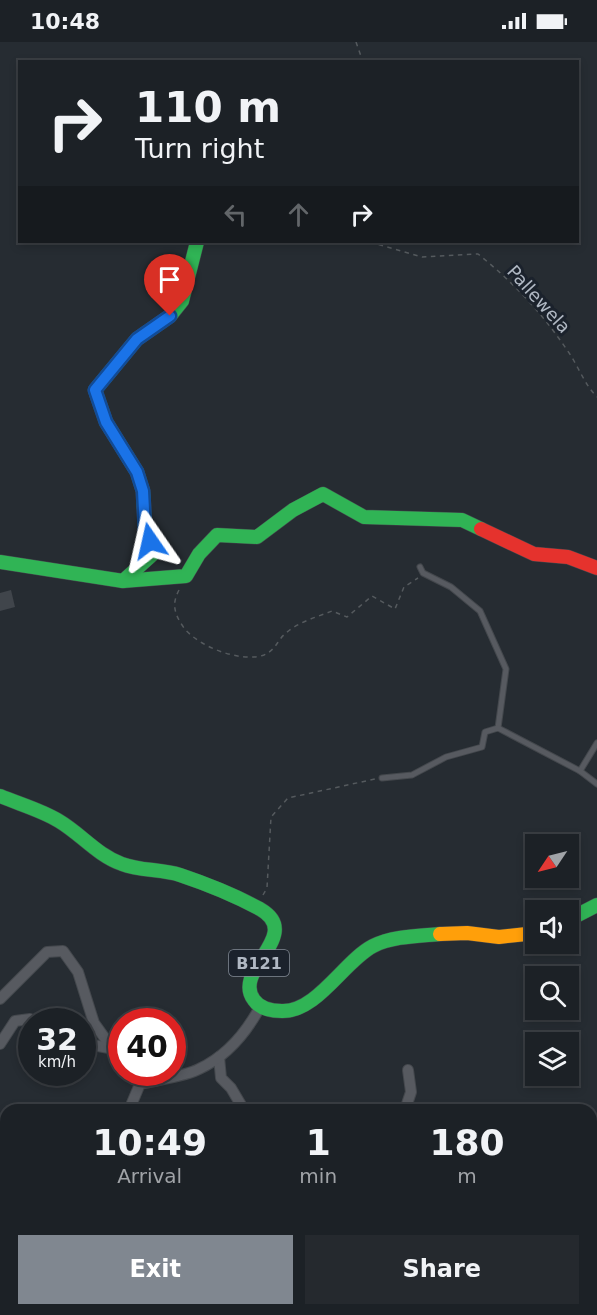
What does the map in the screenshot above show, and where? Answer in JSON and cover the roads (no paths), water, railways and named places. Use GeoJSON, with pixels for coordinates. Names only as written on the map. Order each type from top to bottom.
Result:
{"type":"FeatureCollection","features":[{"type":"Feature","properties":{"kind":"street"},"geometry":{"type":"LineString","coordinates":[[123,581],[154,553],[145,529],[143,491],[137,472],[106,422],[95,390],[137,339],[170,316],[182,301],[197,243]]}},
{"type":"Feature","properties":{"kind":"street"},"geometry":{"type":"LineString","coordinates":[[0,562],[123,581],[186,576],[199,554],[217,535],[257,537],[293,510],[323,494],[364,517],[462,520],[534,554],[568,558],[597,568]]}},
{"type":"Feature","properties":{"kind":"street","name":"B121"},"geometry":{"type":"LineString","coordinates":[[0,796],[58,820],[103,855],[124,865],[180,875],[255,906],[270,917],[275,927],[275,936],[249,980],[251,997],[260,1007]]}},
{"type":"Feature","properties":{"kind":"street"},"geometry":{"type":"LineString","coordinates":[[579,914],[597,905]]}},
{"type":"Feature","properties":{"kind":"street"},"geometry":{"type":"LineString","coordinates":[[186,1074],[197,1071],[219,1057],[239,1040],[260,1007],[279,1012],[301,1006],[323,991],[371,947],[385,942],[462,933],[499,937],[525,934]]}},
{"type":"Feature","properties":{"kind":"street"},"geometry":{"type":"LineString","coordinates":[[0,999],[47,952],[63,951],[78,972],[94,1023],[108,1046]]}},
{"type":"Feature","properties":{"kind":"street"},"geometry":{"type":"LineString","coordinates":[[0,1044],[15,1021],[18,1021]]}},
{"type":"Feature","properties":{"kind":"street"},"geometry":{"type":"LineString","coordinates":[[219,1057],[221,1078],[231,1088],[240,1104]]}},
{"type":"Feature","properties":{"kind":"street"},"geometry":{"type":"LineString","coordinates":[[407,1104],[411,1092],[408,1070]]}},
{"type":"Feature","properties":{"kind":"street"},"geometry":{"type":"LineString","coordinates":[[132,1104],[139,1086]]}},
{"type":"Feature","properties":{"kind":"lane"},"geometry":{"type":"LineString","coordinates":[[420,567],[423,573],[451,587],[480,611],[506,669],[498,728]]}},
{"type":"Feature","properties":{"kind":"lane"},"geometry":{"type":"LineString","coordinates":[[382,778],[412,775],[446,757],[482,747],[485,732],[498,728],[580,771],[597,784]]}},
{"type":"Feature","properties":{"kind":"lane"},"geometry":{"type":"LineString","coordinates":[[580,771],[597,743]]}}]}
